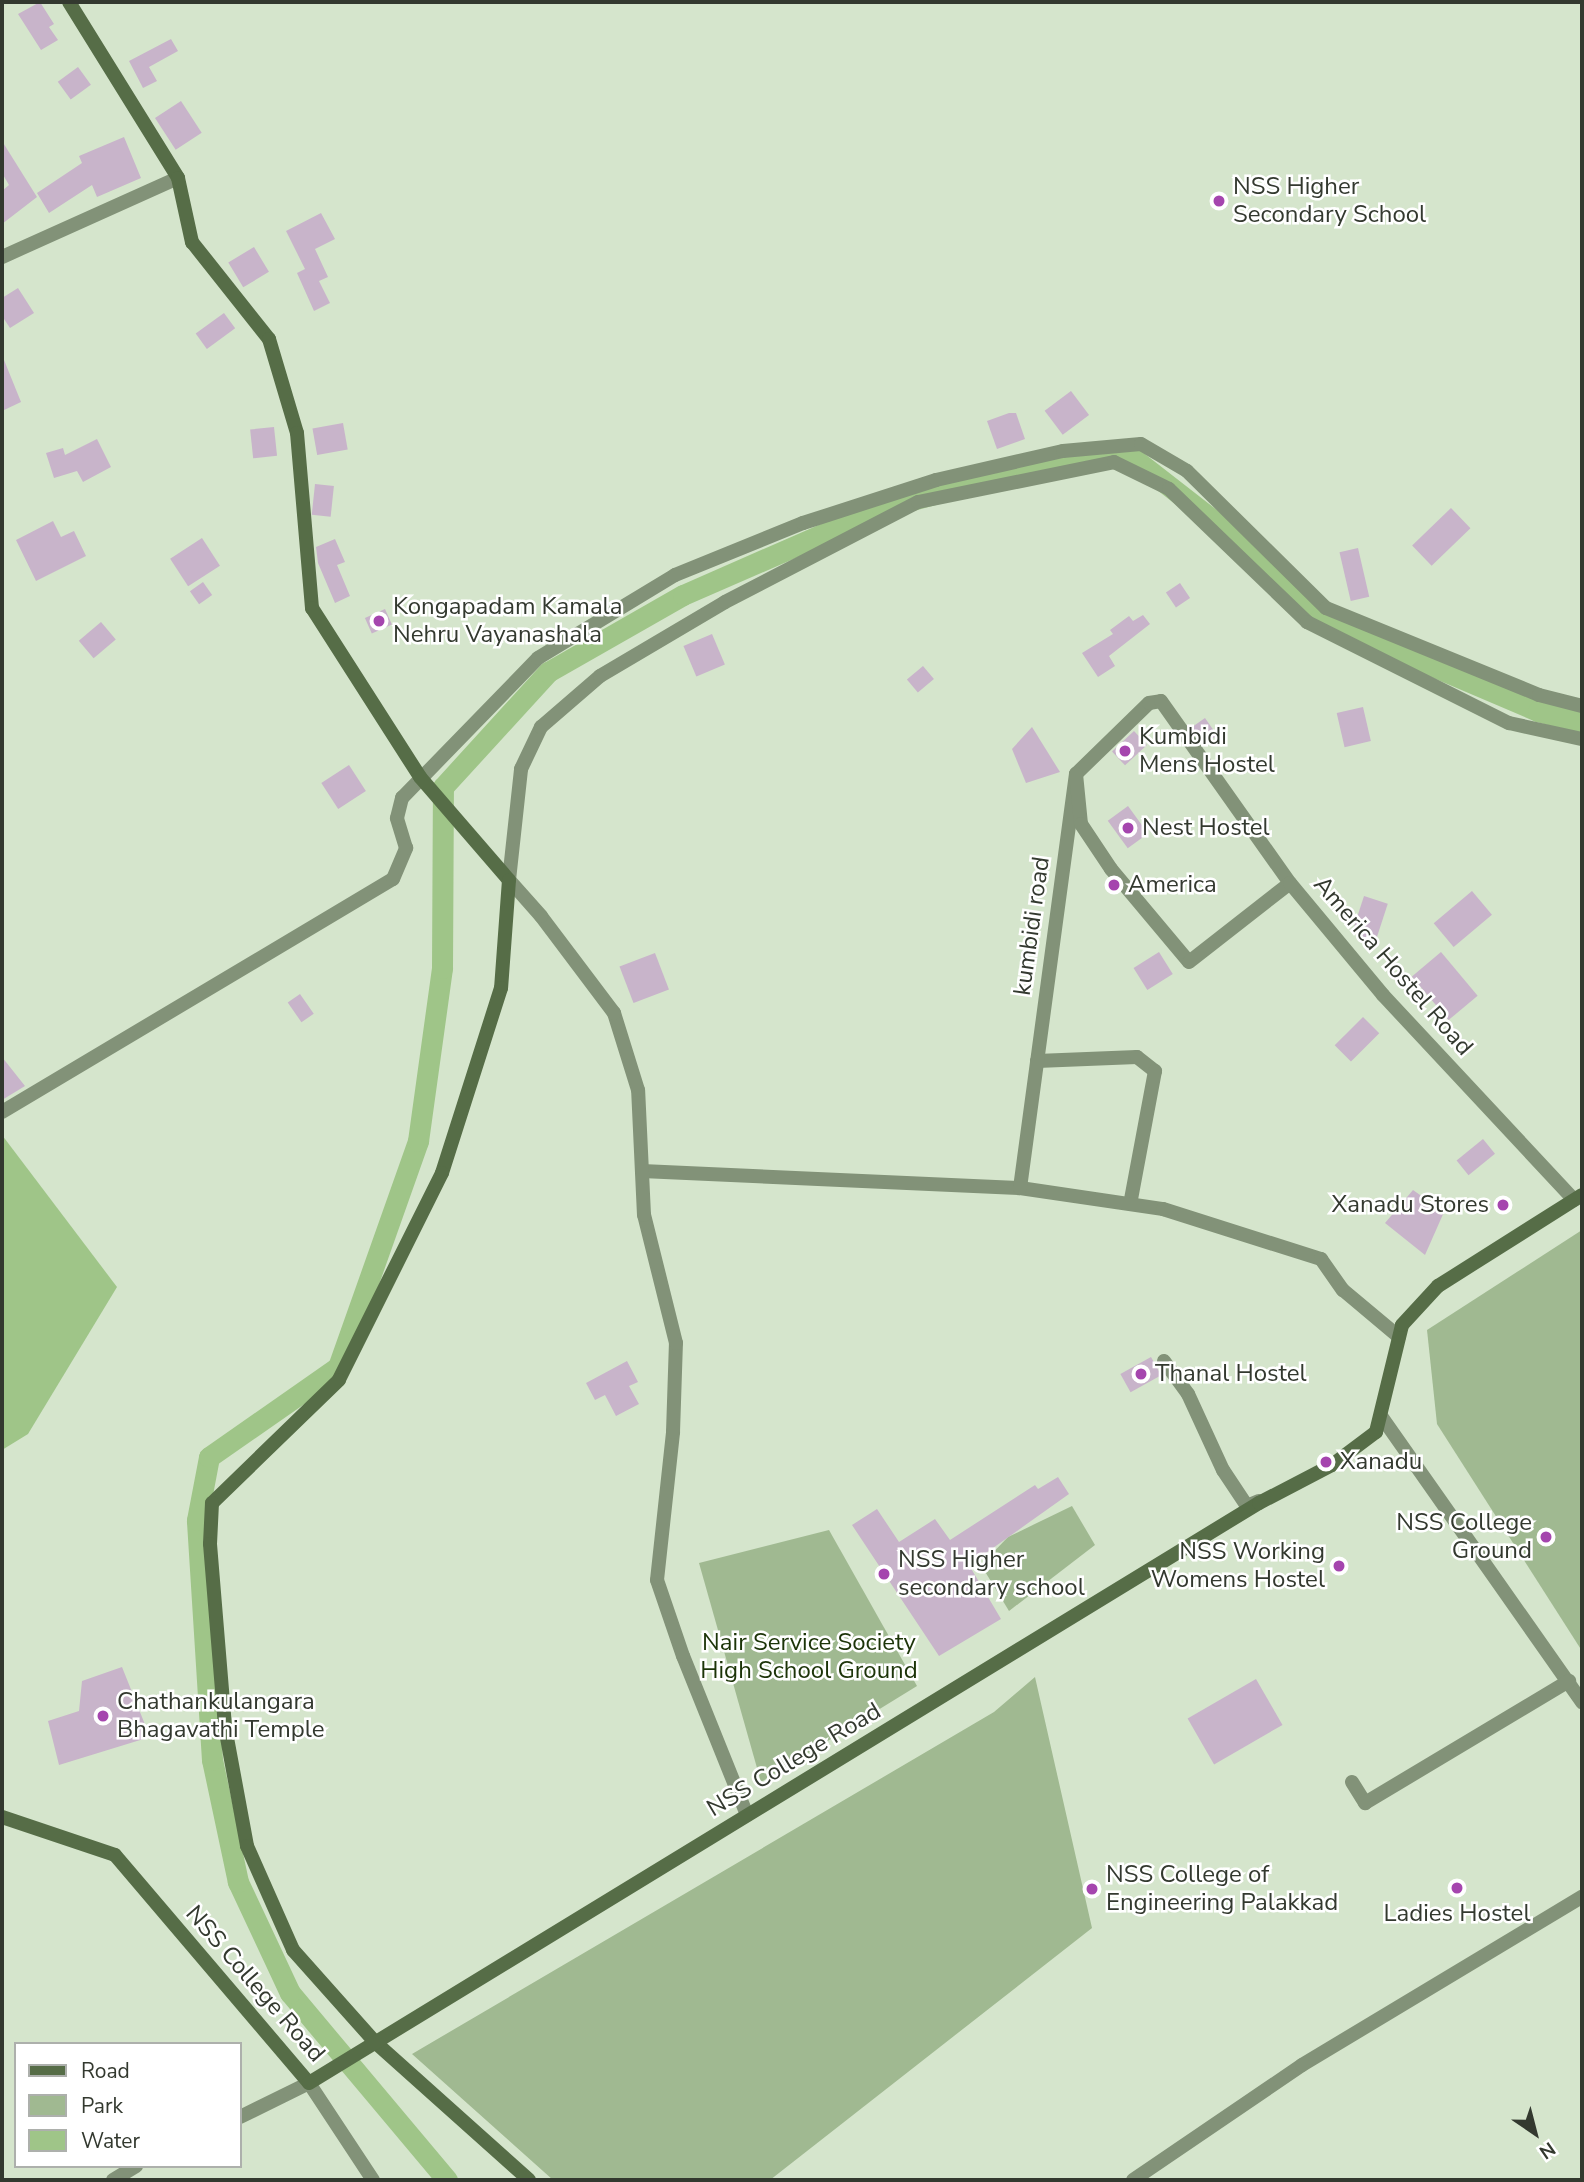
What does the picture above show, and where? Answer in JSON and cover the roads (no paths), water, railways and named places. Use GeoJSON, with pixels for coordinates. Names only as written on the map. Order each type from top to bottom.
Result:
{"type":"FeatureCollection","features":[{"type":"Feature","properties":{"kind":"street"},"geometry":{"type":"LineString","coordinates":[[69,2],[178,178],[192,242],[269,339],[297,433],[312,608],[444,811],[541,916],[614,1013],[638,1090],[644,1215],[676,1343],[657,1580],[682,1656],[747,1815]]}},
{"type":"Feature","properties":{"kind":"street"},"geometry":{"type":"LineString","coordinates":[[2,257],[178,178]]}},
{"type":"Feature","properties":{"kind":"street"},"geometry":{"type":"LineString","coordinates":[[2,1112],[393,879],[406,849],[397,818],[402,798],[419,776],[538,658],[676,575],[803,523],[936,480],[1063,451],[1141,444],[1187,471],[1326,608],[1539,695],[1582,706]]}},
{"type":"Feature","properties":{"kind":"street"},"geometry":{"type":"LineString","coordinates":[[529,2180],[370,2046],[293,1950],[247,1846],[225,1727],[210,1544],[212,1503],[339,1380],[442,1173],[500,988],[520,769],[541,727],[600,676],[724,602],[918,502],[1114,462],[1169,489],[1307,622],[1509,723],[1582,739]]}},
{"type":"Feature","properties":{"kind":"street"},"geometry":{"type":"LineString","coordinates":[[1076,774],[1149,703],[1161,701],[1290,883]]}},
{"type":"Feature","properties":{"kind":"street","name":"America Hostel Road"},"geometry":{"type":"LineString","coordinates":[[1076,774],[1081,824],[1111,869],[1189,961],[1290,883],[1383,995],[1578,1198]]}},
{"type":"Feature","properties":{"kind":"street","name":"kumbidi road"},"geometry":{"type":"LineString","coordinates":[[1020,1188],[1076,774]]}},
{"type":"Feature","properties":{"kind":"street"},"geometry":{"type":"LineString","coordinates":[[1037,1061],[1137,1057],[1155,1071],[1130,1204]]}},
{"type":"Feature","properties":{"kind":"street"},"geometry":{"type":"LineString","coordinates":[[642,1171],[1020,1188],[1163,1209],[1321,1259],[1343,1290],[1399,1337]]}},
{"type":"Feature","properties":{"kind":"street","name":"NSS College Road"},"geometry":{"type":"LineString","coordinates":[[2,1817],[115,1855],[315,2080],[1274,1495],[1332,1465],[1376,1432],[1402,1325],[1438,1286],[1578,1198]]}},
{"type":"Feature","properties":{"kind":"street"},"geometry":{"type":"LineString","coordinates":[[1164,1361],[1188,1394],[1223,1470],[1247,1506],[1274,1495]]}},
{"type":"Feature","properties":{"kind":"street"},"geometry":{"type":"LineString","coordinates":[[1381,1416],[1582,1702]]}},
{"type":"Feature","properties":{"kind":"street"},"geometry":{"type":"LineString","coordinates":[[1352,1782],[1365,1803],[1569,1681]]}},
{"type":"Feature","properties":{"kind":"street"},"geometry":{"type":"LineString","coordinates":[[1133,2180],[1302,2065],[1582,1897]]}},
{"type":"Feature","properties":{"kind":"street"},"geometry":{"type":"LineString","coordinates":[[242,2116],[315,2080],[373,2180]]}},
{"type":"Feature","properties":{"kind":"street"},"geometry":{"type":"LineString","coordinates":[[113,2180],[133,2168]]}},
{"type":"Feature","properties":{"kind":"water"},"geometry":{"type":"Polygon","coordinates":[[[2,1135],[117,1287],[28,1434],[2,1450],[2,1135]]]}},
{"type":"Feature","properties":{"kind":"waterway"},"geometry":{"type":"LineString","coordinates":[[447,2180],[290,1993],[238,1882],[212,1760],[197,1520],[209,1457],[338,1367],[418,1141],[442,968],[443,787],[548,672],[683,595],[882,508],[1072,457],[1128,454],[1246,546],[1320,618],[1538,711],[1582,723]]}},
{"type":"Feature","properties":{"kind":"place","name":"NSS Higher Secondary School"},"geometry":{"type":"Point","coordinates":[1219,201]}},
{"type":"Feature","properties":{"kind":"place","name":"Kongapadam Kamala Nehru Vayanashala"},"geometry":{"type":"Point","coordinates":[379,621]}},
{"type":"Feature","properties":{"kind":"place","name":"Kumbidi Mens Hostel"},"geometry":{"type":"Point","coordinates":[1125,751]}},
{"type":"Feature","properties":{"kind":"place","name":"Nest Hostel"},"geometry":{"type":"Point","coordinates":[1128,828]}},
{"type":"Feature","properties":{"kind":"place","name":"America"},"geometry":{"type":"Point","coordinates":[1114,885]}},
{"type":"Feature","properties":{"kind":"place","name":"Xanadu Stores"},"geometry":{"type":"Point","coordinates":[1503,1205]}},
{"type":"Feature","properties":{"kind":"place","name":"Thanal Hostel"},"geometry":{"type":"Point","coordinates":[1141,1374]}},
{"type":"Feature","properties":{"kind":"place","name":"Xanadu"},"geometry":{"type":"Point","coordinates":[1326,1462]}},
{"type":"Feature","properties":{"kind":"place","name":"NSS College Ground"},"geometry":{"type":"Point","coordinates":[1546,1537]}},
{"type":"Feature","properties":{"kind":"place","name":"NSS Working Womens Hostel"},"geometry":{"type":"Point","coordinates":[1339,1566]}},
{"type":"Feature","properties":{"kind":"place","name":"NSS Higher secondary school"},"geometry":{"type":"Point","coordinates":[884,1574]}},
{"type":"Feature","properties":{"kind":"place","name":"Chathankulangara Bhagavathi Temple"},"geometry":{"type":"Point","coordinates":[103,1716]}},
{"type":"Feature","properties":{"kind":"place","name":"Ladies Hostel"},"geometry":{"type":"Point","coordinates":[1457,1888]}},
{"type":"Feature","properties":{"kind":"place","name":"NSS College of Engineering Palakkad"},"geometry":{"type":"Point","coordinates":[1092,1889]}},
{"type":"Feature","properties":{"kind":"park label","name":"Nair Service Society High School Ground"},"geometry":{"type":"Point","coordinates":[809,1657]}}]}
